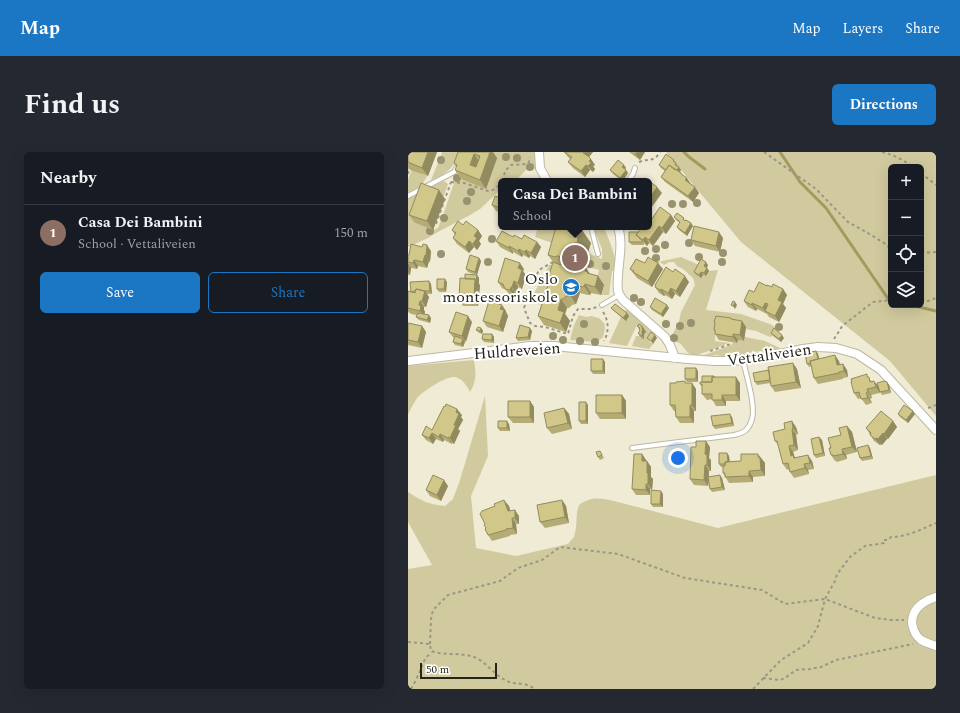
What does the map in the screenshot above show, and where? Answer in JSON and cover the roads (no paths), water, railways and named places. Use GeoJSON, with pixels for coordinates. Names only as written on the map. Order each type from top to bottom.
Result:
{"type":"FeatureCollection","features":[{"type":"Feature","properties":{"kind":"street"},"geometry":{"type":"LineString","coordinates":[[539,152],[540,168],[545,178]]}},
{"type":"Feature","properties":{"kind":"street"},"geometry":{"type":"LineString","coordinates":[[619,230],[620,248],[618,291],[623,300],[665,337],[675,358]]}},
{"type":"Feature","properties":{"kind":"street","name":"Huldreveien"},"geometry":{"type":"LineString","coordinates":[[408,361],[530,346],[554,346],[675,358]]}},
{"type":"Feature","properties":{"kind":"street","name":"Vettaliveien"},"geometry":{"type":"LineString","coordinates":[[675,358],[715,361],[743,360],[818,347],[842,349],[862,357],[876,366],[936,430]]}},
{"type":"Feature","properties":{"kind":"street"},"geometry":{"type":"LineString","coordinates":[[936,597],[920,605],[914,613],[912,621],[913,628],[918,637],[936,646]]}},
{"type":"Feature","properties":{"kind":"lane"},"geometry":{"type":"LineString","coordinates":[[408,196],[454,172],[460,161]]}},
{"type":"Feature","properties":{"kind":"lane"},"geometry":{"type":"LineString","coordinates":[[630,178],[635,168]]}},
{"type":"Feature","properties":{"kind":"lane"},"geometry":{"type":"LineString","coordinates":[[592,230],[598,254]]}},
{"type":"Feature","properties":{"kind":"lane"},"geometry":{"type":"LineString","coordinates":[[602,305],[620,294]]}},
{"type":"Feature","properties":{"kind":"lane"},"geometry":{"type":"LineString","coordinates":[[632,448],[734,435],[746,430],[752,420],[753,414],[743,360]]}},
{"type":"Feature","properties":{"kind":"waterway"},"geometry":{"type":"LineString","coordinates":[[684,152],[705,169]]}},
{"type":"Feature","properties":{"kind":"waterway"},"geometry":{"type":"LineString","coordinates":[[780,152],[800,182],[826,208],[888,299]]}},
{"type":"Feature","properties":{"kind":"waterway"},"geometry":{"type":"LineString","coordinates":[[924,308],[936,311]]}},
{"type":"Feature","properties":{"kind":"place","name":"Casa Dei Bambini"},"geometry":{"type":"Point","coordinates":[575,258]}},
{"type":"Feature","properties":{"kind":"place","name":"Oslo montessoriskole"},"geometry":{"type":"Point","coordinates":[571,287]}}]}
